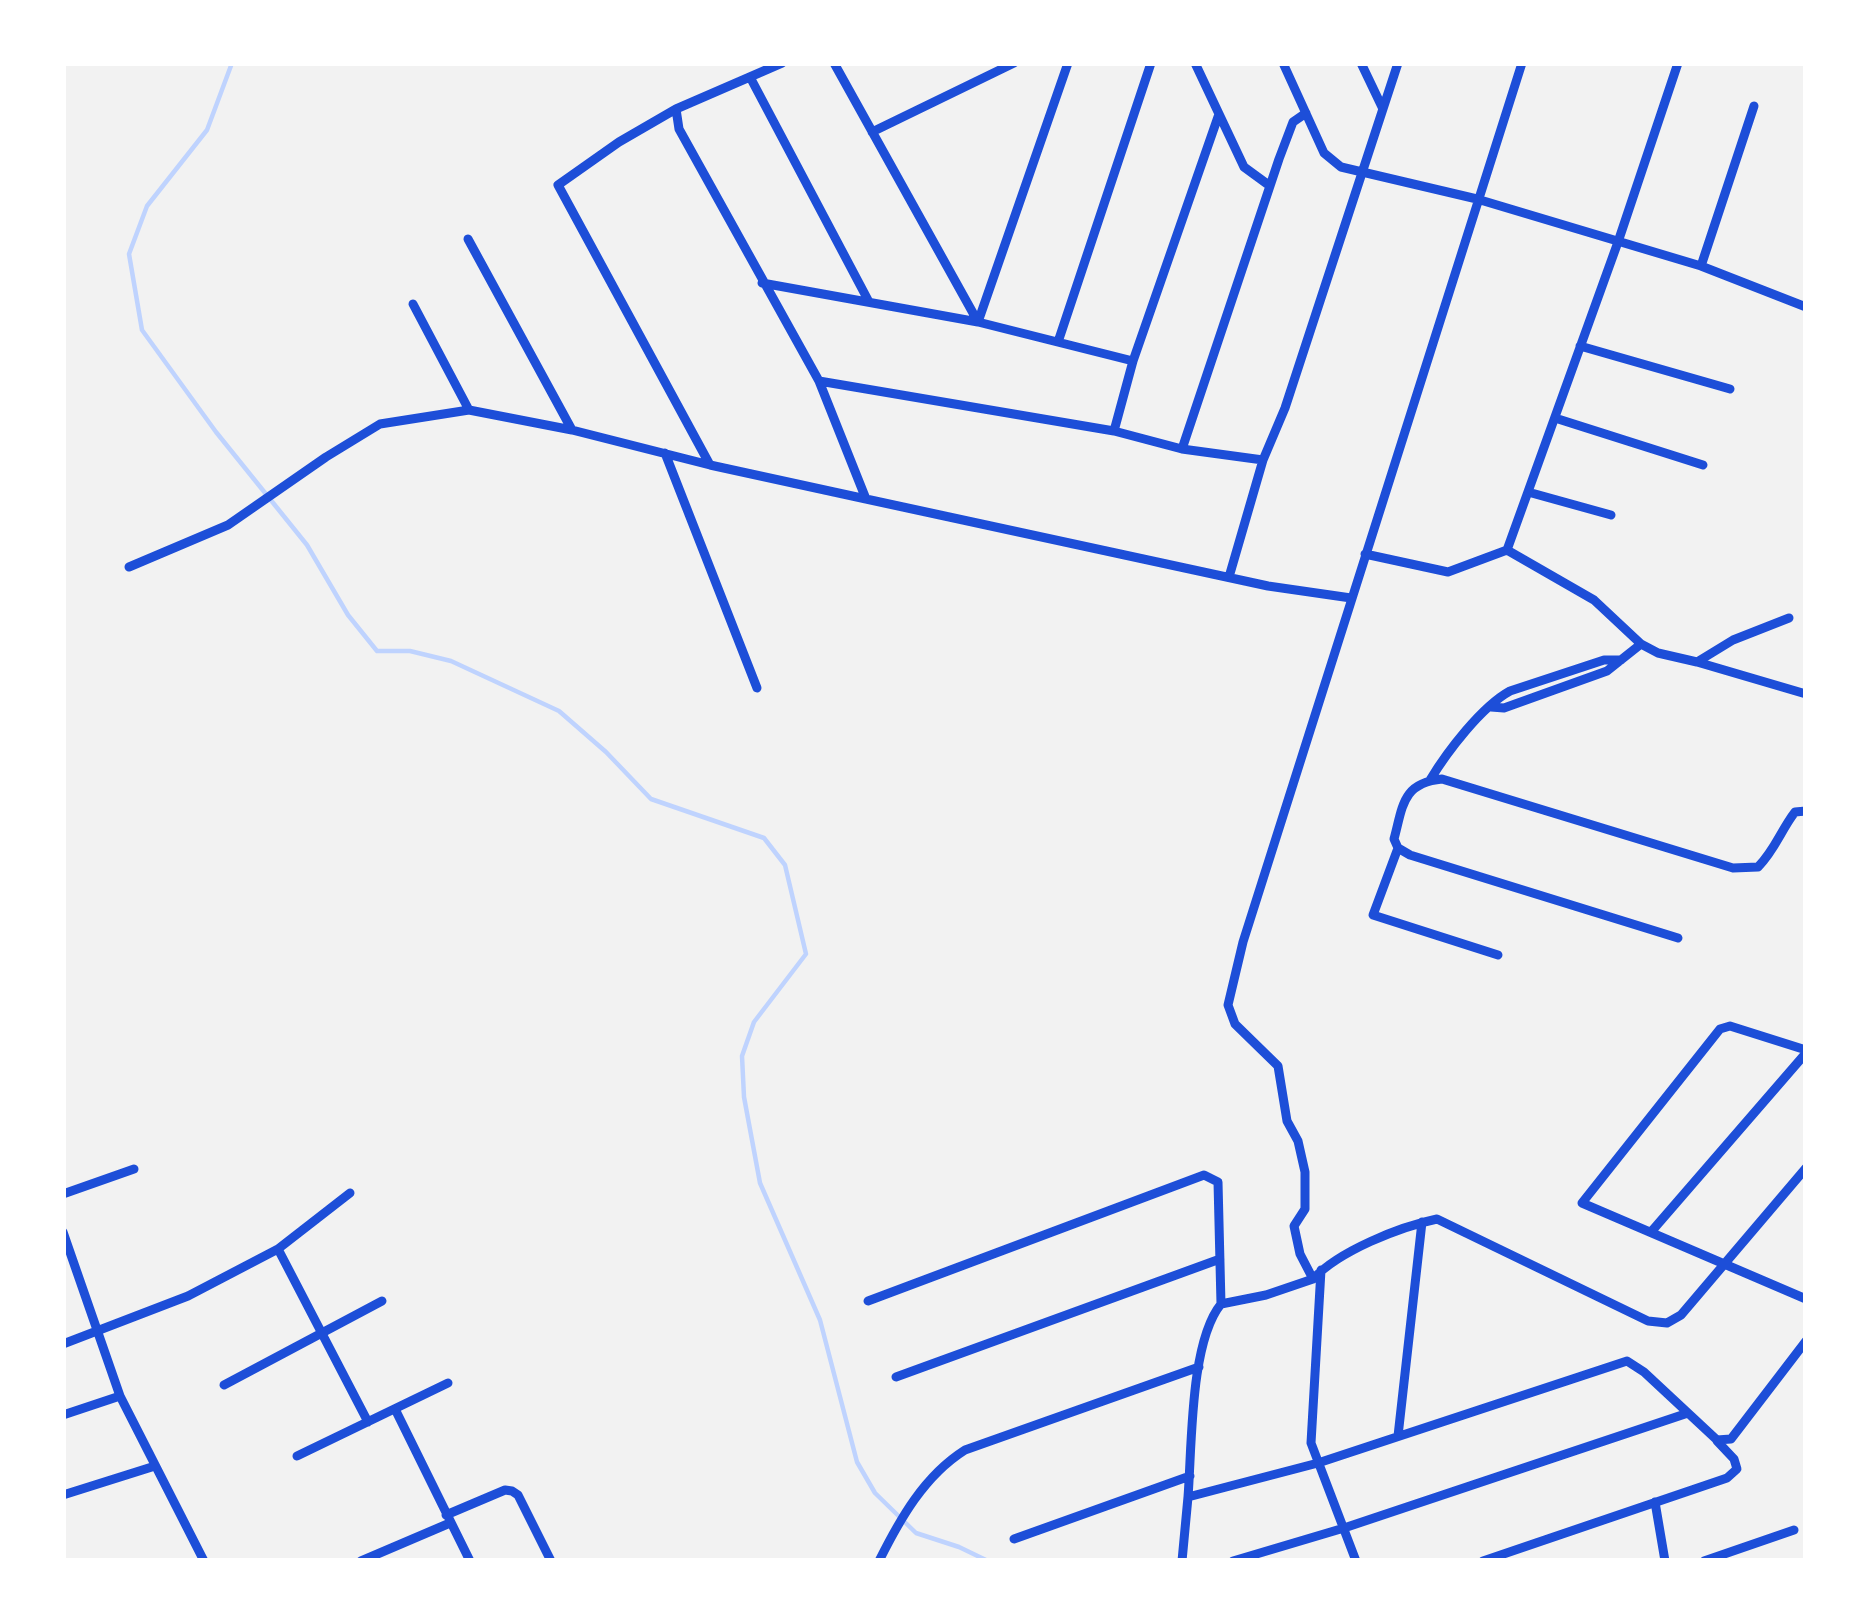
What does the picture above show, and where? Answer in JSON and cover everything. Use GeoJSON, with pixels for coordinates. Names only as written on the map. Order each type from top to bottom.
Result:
{"type":"FeatureCollection","features":[{"type":"Feature","properties":{"kind":"street"},"geometry":{"type":"LineString","coordinates":[[710,465],[558,185],[676,110],[782,63]]}},
{"type":"Feature","properties":{"kind":"street"},"geometry":{"type":"LineString","coordinates":[[834,63],[978,322]]}},
{"type":"Feature","properties":{"kind":"street"},"geometry":{"type":"LineString","coordinates":[[872,132],[1014,63]]}},
{"type":"Feature","properties":{"kind":"street"},"geometry":{"type":"LineString","coordinates":[[978,322],[1069,63]]}},
{"type":"Feature","properties":{"kind":"street"},"geometry":{"type":"LineString","coordinates":[[1058,342],[1151,63]]}},
{"type":"Feature","properties":{"kind":"street"},"geometry":{"type":"LineString","coordinates":[[1195,63],[1244,167],[1270,186]]}},
{"type":"Feature","properties":{"kind":"street"},"geometry":{"type":"LineString","coordinates":[[1283,63],[1324,153],[1341,167],[1477,199],[1701,266],[1806,307]]}},
{"type":"Feature","properties":{"kind":"street"},"geometry":{"type":"LineString","coordinates":[[1360,63],[1383,109]]}},
{"type":"Feature","properties":{"kind":"street"},"geometry":{"type":"LineString","coordinates":[[1229,577],[1263,460],[1285,408],[1398,63]]}},
{"type":"Feature","properties":{"kind":"street"},"geometry":{"type":"LineString","coordinates":[[1356,1561],[1311,1443],[1317,1274],[1300,1254],[1294,1226],[1305,1208],[1305,1172],[1298,1141],[1287,1121],[1278,1066],[1235,1024],[1228,1006],[1243,942],[1522,63]]}},
{"type":"Feature","properties":{"kind":"street"},"geometry":{"type":"LineString","coordinates":[[1365,554],[1448,572],[1507,550],[1678,63]]}},
{"type":"Feature","properties":{"kind":"street"},"geometry":{"type":"LineString","coordinates":[[750,77],[868,300]]}},
{"type":"Feature","properties":{"kind":"street"},"geometry":{"type":"LineString","coordinates":[[1701,266],[1754,106]]}},
{"type":"Feature","properties":{"kind":"street"},"geometry":{"type":"LineString","coordinates":[[676,110],[679,129],[819,381],[866,499]]}},
{"type":"Feature","properties":{"kind":"street"},"geometry":{"type":"LineString","coordinates":[[1114,431],[1133,361],[1219,113]]}},
{"type":"Feature","properties":{"kind":"street"},"geometry":{"type":"LineString","coordinates":[[1182,449],[1293,122],[1306,113]]}},
{"type":"Feature","properties":{"kind":"street"},"geometry":{"type":"LineString","coordinates":[[467,238],[572,430]]}},
{"type":"Feature","properties":{"kind":"street"},"geometry":{"type":"LineString","coordinates":[[762,283],[978,322],[1133,361]]}},
{"type":"Feature","properties":{"kind":"street"},"geometry":{"type":"LineString","coordinates":[[412,304],[469,410]]}},
{"type":"Feature","properties":{"kind":"street"},"geometry":{"type":"LineString","coordinates":[[1580,346],[1730,389]]}},
{"type":"Feature","properties":{"kind":"street"},"geometry":{"type":"LineString","coordinates":[[819,381],[1263,460]]}},
{"type":"Feature","properties":{"kind":"street"},"geometry":{"type":"LineString","coordinates":[[129,567],[228,525],[380,424],[469,410],[1229,577],[1352,598]]}},
{"type":"Feature","properties":{"kind":"street"},"geometry":{"type":"LineString","coordinates":[[1555,418],[1703,465]]}},
{"type":"Feature","properties":{"kind":"street"},"geometry":{"type":"LineString","coordinates":[[665,453],[757,688]]}},
{"type":"Feature","properties":{"kind":"street"},"geometry":{"type":"LineString","coordinates":[[1528,493],[1611,514]]}},
{"type":"Feature","properties":{"kind":"street"},"geometry":{"type":"LineString","coordinates":[[1507,550],[1594,600],[1640,644],[1658,653],[1806,694]]}},
{"type":"Feature","properties":{"kind":"street"},"geometry":{"type":"LineString","coordinates":[[1697,662],[1733,640],[1790,618]]}},
{"type":"Feature","properties":{"kind":"street"},"geometry":{"type":"LineString","coordinates":[[1430,780],[1498,698],[1604,660],[1621,660],[1640,644]]}},
{"type":"Feature","properties":{"kind":"street"},"geometry":{"type":"LineString","coordinates":[[1678,938],[1410,855],[1394,839],[1406,796],[1417,785],[1442,779],[1732,868],[1758,867],[1795,812],[1806,811]]}},
{"type":"Feature","properties":{"kind":"street"},"geometry":{"type":"LineString","coordinates":[[1398,848],[1373,915],[1498,955]]}},
{"type":"Feature","properties":{"kind":"street"},"geometry":{"type":"LineString","coordinates":[[1651,1232],[1806,1052],[1730,1026],[1715,1034],[1582,1203],[1806,1299]]}},
{"type":"Feature","properties":{"kind":"street"},"geometry":{"type":"LineString","coordinates":[[1182,1561],[1197,1359],[1211,1316],[1221,1304],[1266,1295],[1317,1274],[1369,1243],[1437,1219],[1648,1321],[1667,1323],[1681,1315],[1806,1168]]}},
{"type":"Feature","properties":{"kind":"street"},"geometry":{"type":"LineString","coordinates":[[63,1194],[134,1169]]}},
{"type":"Feature","properties":{"kind":"street"},"geometry":{"type":"LineString","coordinates":[[868,1301],[1204,1174],[1219,1182],[1221,1304]]}},
{"type":"Feature","properties":{"kind":"street"},"geometry":{"type":"LineString","coordinates":[[63,1343],[188,1296],[278,1249],[350,1192]]}},
{"type":"Feature","properties":{"kind":"street"},"geometry":{"type":"LineString","coordinates":[[1399,1436],[1422,1222]]}},
{"type":"Feature","properties":{"kind":"street"},"geometry":{"type":"LineString","coordinates":[[63,1232],[69,1262],[120,1396],[204,1561]]}},
{"type":"Feature","properties":{"kind":"street"},"geometry":{"type":"LineString","coordinates":[[278,1249],[368,1422]]}},
{"type":"Feature","properties":{"kind":"street"},"geometry":{"type":"LineString","coordinates":[[896,1377],[1220,1258]]}},
{"type":"Feature","properties":{"kind":"street"},"geometry":{"type":"LineString","coordinates":[[224,1385],[382,1301]]}},
{"type":"Feature","properties":{"kind":"street"},"geometry":{"type":"LineString","coordinates":[[1717,1440],[1731,1438],[1806,1341]]}},
{"type":"Feature","properties":{"kind":"street"},"geometry":{"type":"LineString","coordinates":[[1188,1497],[1318,1462],[1628,1361],[1734,1459],[1736,1469],[1727,1478],[1483,1561]]}},
{"type":"Feature","properties":{"kind":"street"},"geometry":{"type":"LineString","coordinates":[[879,1561],[900,1518],[948,1461],[964,1450],[1198,1367]]}},
{"type":"Feature","properties":{"kind":"street"},"geometry":{"type":"LineString","coordinates":[[297,1456],[448,1383]]}},
{"type":"Feature","properties":{"kind":"street"},"geometry":{"type":"LineString","coordinates":[[63,1414],[120,1396]]}},
{"type":"Feature","properties":{"kind":"street"},"geometry":{"type":"LineString","coordinates":[[395,1409],[470,1561]]}},
{"type":"Feature","properties":{"kind":"street"},"geometry":{"type":"LineString","coordinates":[[1233,1561],[1688,1413]]}},
{"type":"Feature","properties":{"kind":"street"},"geometry":{"type":"LineString","coordinates":[[63,1495],[155,1466]]}},
{"type":"Feature","properties":{"kind":"street"},"geometry":{"type":"LineString","coordinates":[[1014,1539],[1190,1476]]}},
{"type":"Feature","properties":{"kind":"street"},"geometry":{"type":"LineString","coordinates":[[361,1561],[505,1490],[518,1496],[551,1561]]}},
{"type":"Feature","properties":{"kind":"street"},"geometry":{"type":"LineString","coordinates":[[1655,1502],[1665,1561]]}},
{"type":"Feature","properties":{"kind":"street"},"geometry":{"type":"LineString","coordinates":[[1704,1561],[1794,1530]]}},
{"type":"Feature","properties":{"kind":"waterway"},"geometry":{"type":"LineString","coordinates":[[232,63],[207,130],[147,206],[129,254],[142,330],[307,545],[348,615],[377,651],[410,651],[451,661],[559,711],[651,799],[764,838],[785,865],[806,954],[754,1022],[742,1056],[744,1097],[760,1183],[820,1320],[857,1462],[875,1493],[916,1533],[988,1561]]}}]}
